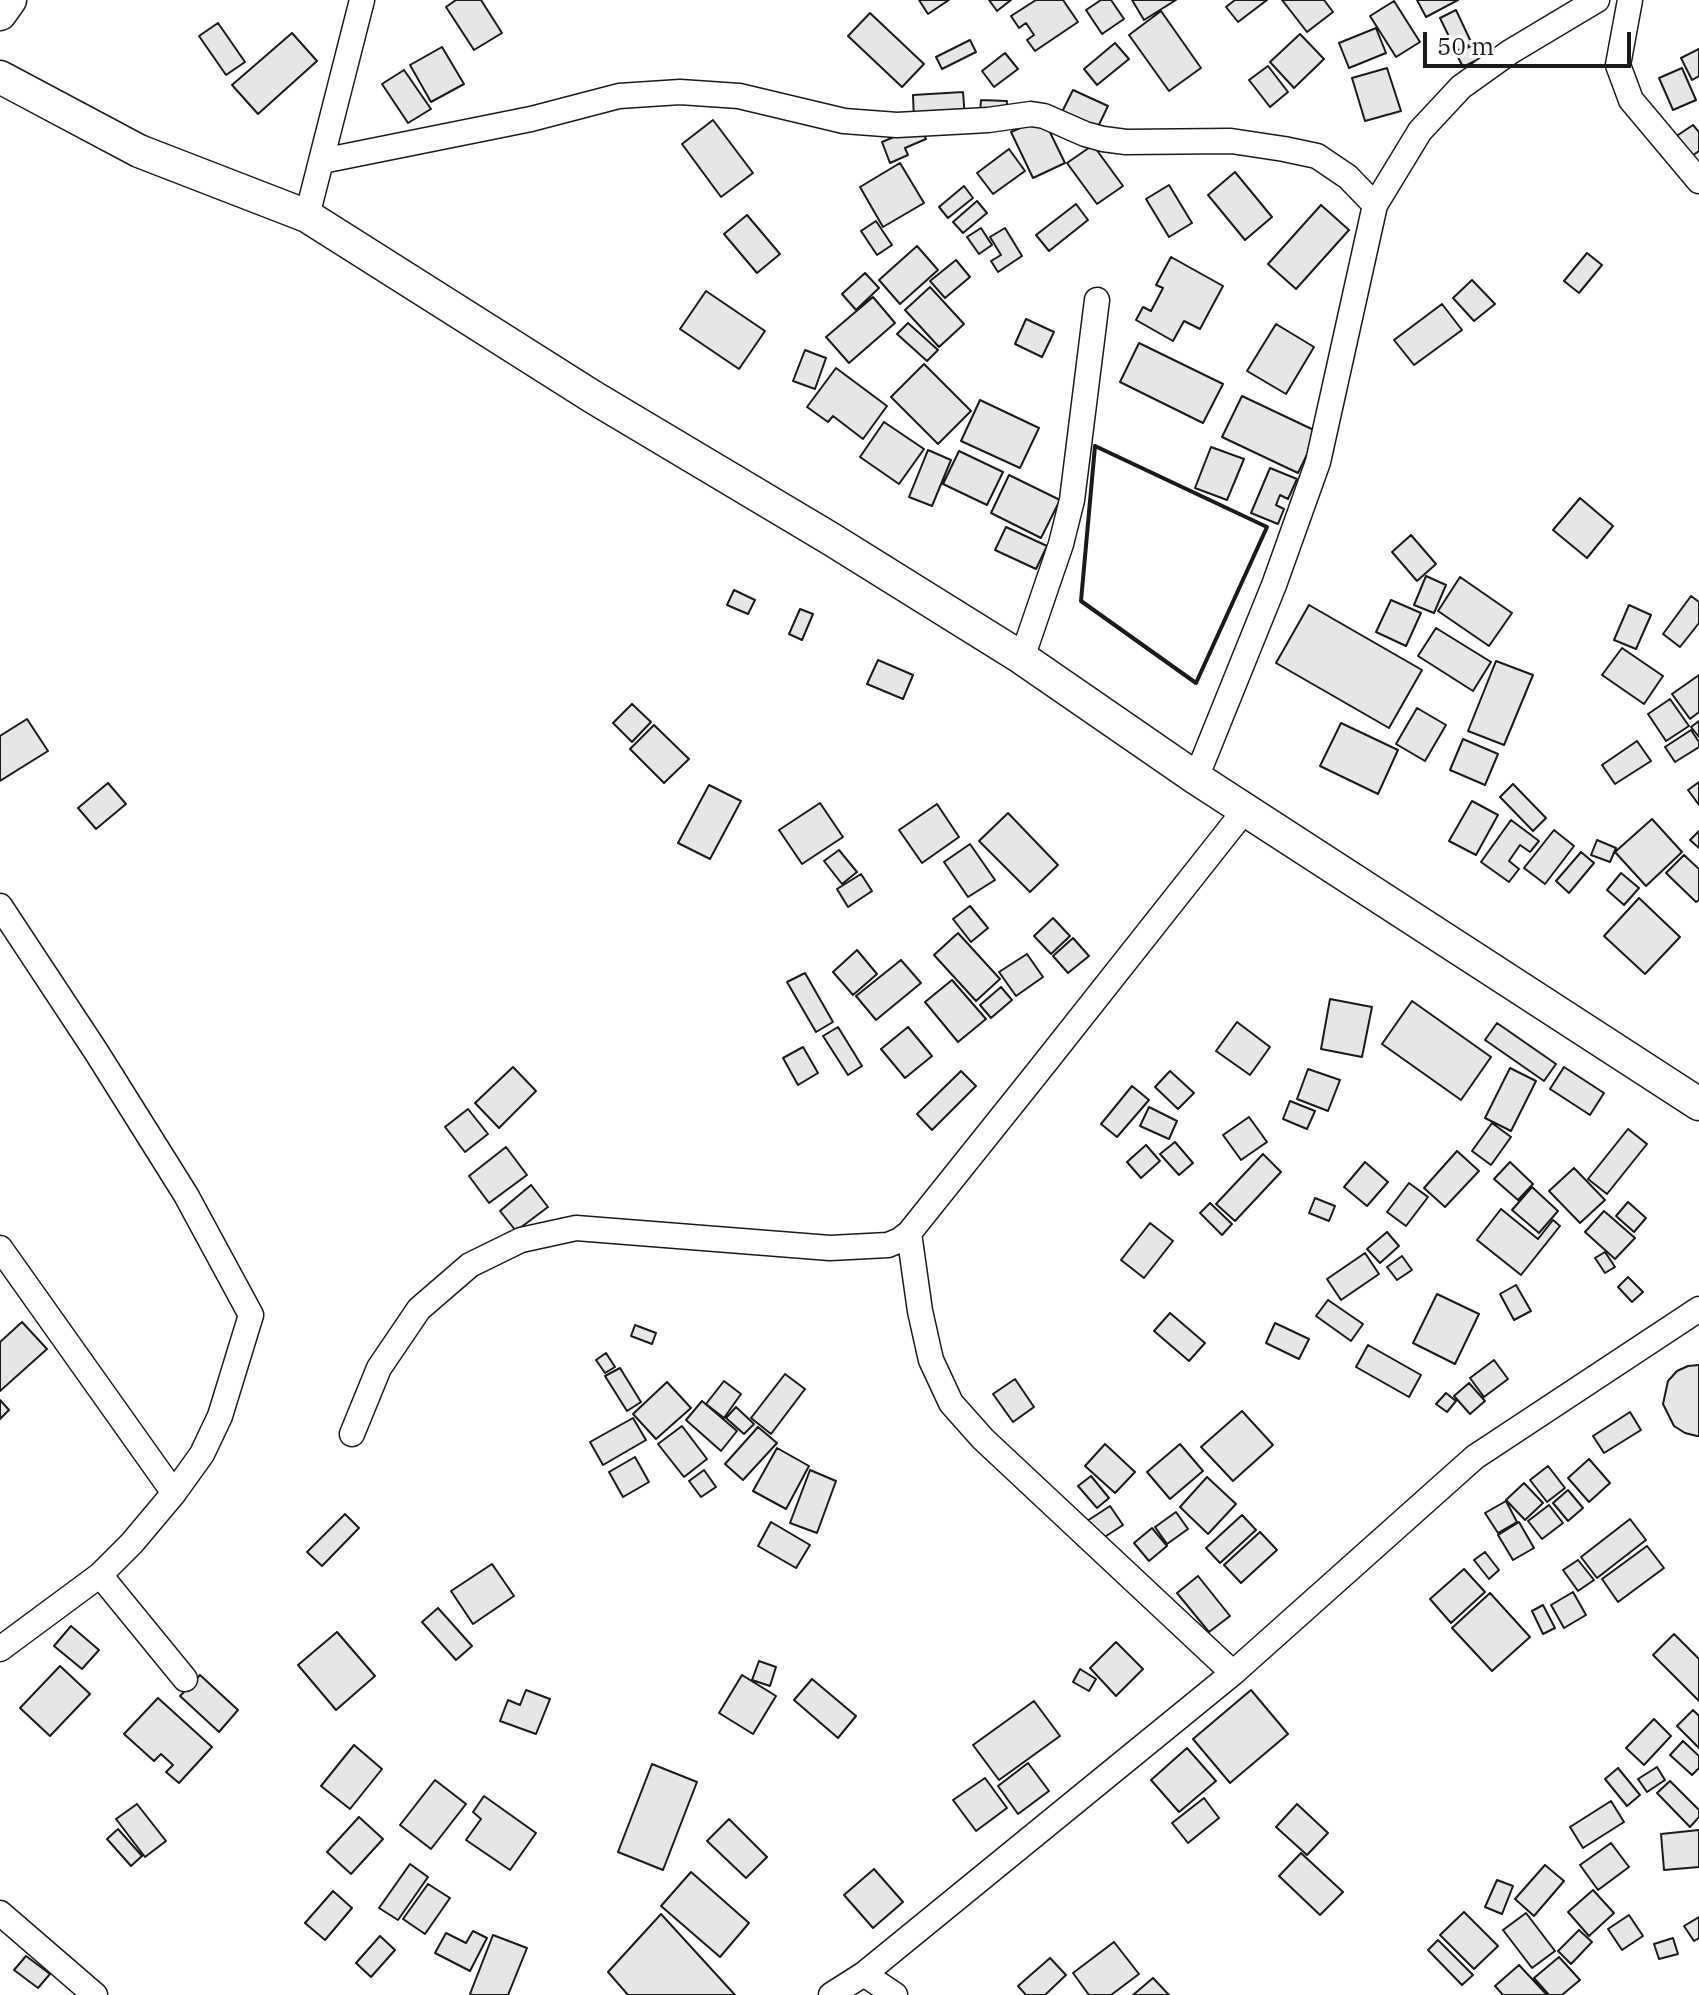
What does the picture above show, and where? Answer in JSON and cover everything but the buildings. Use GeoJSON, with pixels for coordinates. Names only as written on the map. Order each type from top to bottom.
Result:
{"type":"FeatureCollection","features":[{"type":"Feature","properties":{"kind":"street"},"geometry":{"type":"LineString","coordinates":[[0,14],[10,0]]}},
{"type":"Feature","properties":{"kind":"street"},"geometry":{"type":"LineString","coordinates":[[307,216],[362,0]]}},
{"type":"Feature","properties":{"kind":"street"},"geometry":{"type":"LineString","coordinates":[[1196,778],[1274,585],[1318,462],[1375,205],[1420,131],[1461,87],[1510,52],[1597,0]]}},
{"type":"Feature","properties":{"kind":"street"},"geometry":{"type":"LineString","coordinates":[[1630,0],[1618,65],[1631,100],[1699,181]]}},
{"type":"Feature","properties":{"kind":"street"},"geometry":{"type":"LineString","coordinates":[[0,77],[139,151],[307,216],[593,397],[1022,658],[1196,778],[1699,1104]]}},
{"type":"Feature","properties":{"kind":"street"},"geometry":{"type":"LineString","coordinates":[[322,161],[531,119],[619,96],[680,92],[739,96],[844,121],[897,125],[988,120],[1031,114],[1103,139],[1126,142],[1231,141],[1284,149],[1317,156],[1348,177],[1375,205]]}},
{"type":"Feature","properties":{"kind":"street"},"geometry":{"type":"LineString","coordinates":[[1022,658],[1061,544],[1072,500],[1097,300]]}},
{"type":"Feature","properties":{"kind":"street"},"geometry":{"type":"LineString","coordinates":[[352,1434],[379,1368],[419,1309],[470,1265],[521,1240],[576,1228],[830,1248],[888,1245],[909,1233],[1245,810]]}},
{"type":"Feature","properties":{"kind":"street"},"geometry":{"type":"LineString","coordinates":[[0,906],[186,1195],[251,1315],[220,1416],[202,1454],[174,1493],[100,1575],[0,1649]]}},
{"type":"Feature","properties":{"kind":"street"},"geometry":{"type":"LineString","coordinates":[[909,1233],[920,1311],[931,1360],[951,1403],[983,1439],[1233,1673]]}},
{"type":"Feature","properties":{"kind":"street"},"geometry":{"type":"LineString","coordinates":[[0,1248],[174,1493]]}},
{"type":"Feature","properties":{"kind":"street"},"geometry":{"type":"LineString","coordinates":[[831,1995],[864,1974],[1233,1673],[1475,1457],[1699,1309]]}},
{"type":"Feature","properties":{"kind":"street"},"geometry":{"type":"LineString","coordinates":[[100,1575],[185,1679]]}},
{"type":"Feature","properties":{"kind":"street"},"geometry":{"type":"LineString","coordinates":[[0,1913],[95,1995]]}},
{"type":"Feature","properties":{"kind":"street"},"geometry":{"type":"LineString","coordinates":[[864,1974],[895,1995]]}},
{"type":"Feature","properties":{"kind":"wall"},"geometry":{"type":"LineString","coordinates":[[1095,446],[1267,527],[1196,683],[1081,601],[1095,446]]}}]}
